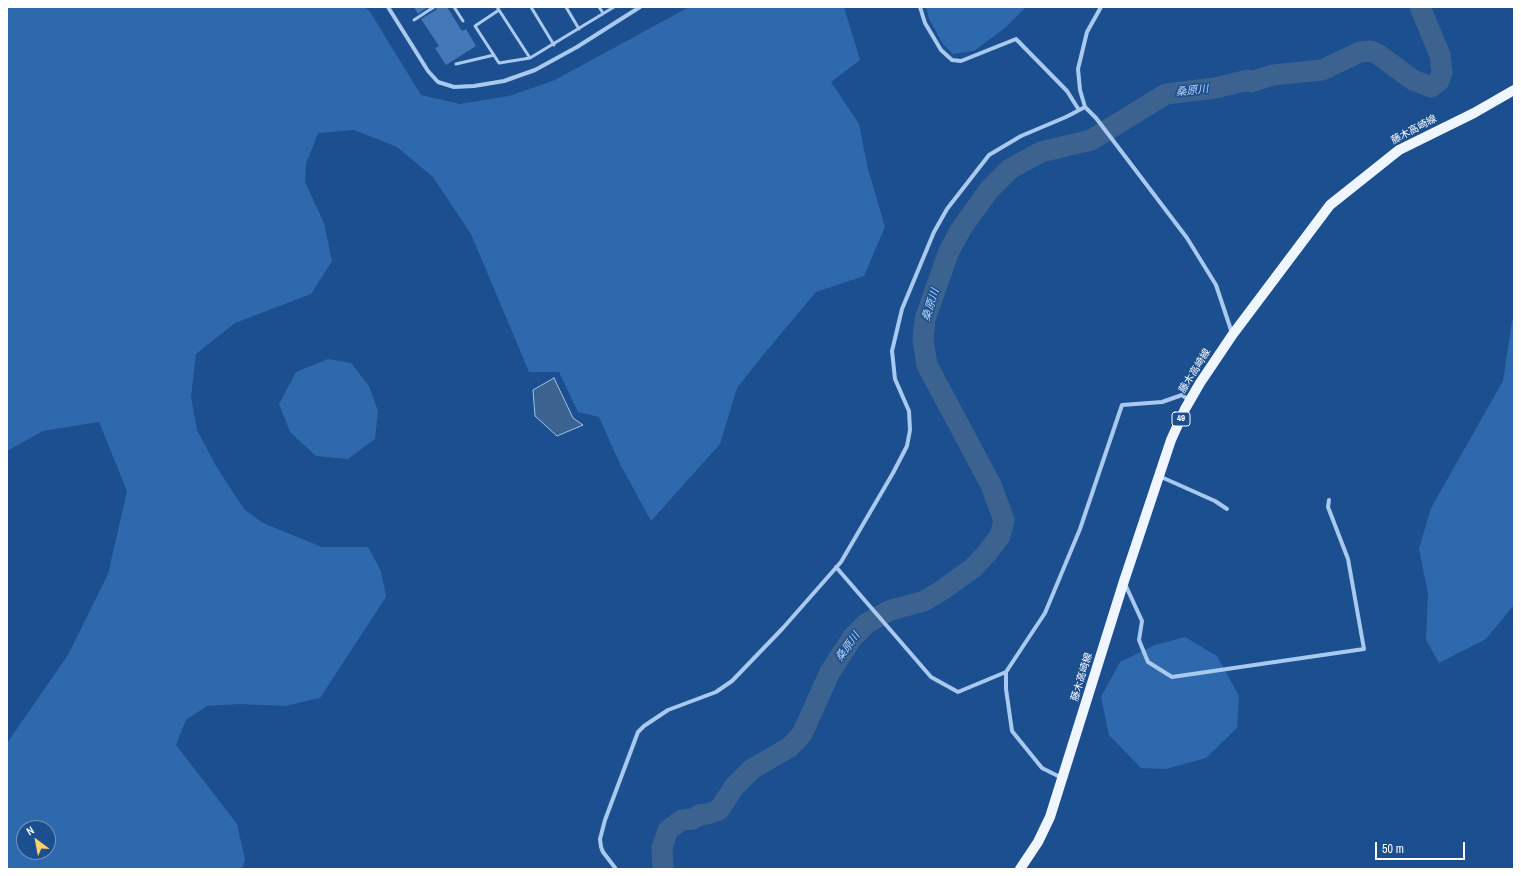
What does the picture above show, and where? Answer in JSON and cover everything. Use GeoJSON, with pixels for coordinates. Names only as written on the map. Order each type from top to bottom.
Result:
{"type":"FeatureCollection","features":[{"type":"Feature","properties":{"kind":"main road","name":"藤木高崎線"},"geometry":{"type":"LineString","coordinates":[[1020,869],[1038,842],[1050,817],[1124,581],[1171,440],[1200,383],[1233,334],[1330,205],[1400,150],[1474,113],[1514,90]]}},
{"type":"Feature","properties":{"kind":"street"},"geometry":{"type":"LineString","coordinates":[[388,7],[428,71],[438,82],[454,86],[474,86],[504,81],[535,70],[576,48],[640,7]]}},
{"type":"Feature","properties":{"kind":"street"},"geometry":{"type":"LineString","coordinates":[[920,7],[925,23],[941,50],[952,60],[961,62],[1016,39],[1067,91],[1079,110]]}},
{"type":"Feature","properties":{"kind":"street"},"geometry":{"type":"LineString","coordinates":[[1101,7],[1087,32],[1078,68],[1080,90],[1085,107],[1096,118],[1187,238],[1216,285],[1233,334]]}},
{"type":"Feature","properties":{"kind":"street"},"geometry":{"type":"LineString","coordinates":[[616,869],[603,852],[600,839],[605,820],[638,732],[644,726],[668,710],[716,692],[732,681],[783,628],[841,562],[894,473],[907,446],[910,430],[909,411],[895,379],[892,351],[902,310],[934,232],[947,209],[989,155],[1021,136],[1085,107]]}},
{"type":"Feature","properties":{"kind":"street"},"geometry":{"type":"LineString","coordinates":[[1062,778],[1042,768],[1012,731],[1006,689],[1006,672],[1045,612],[1080,530],[1122,405],[1162,402],[1182,395],[1190,401]]}},
{"type":"Feature","properties":{"kind":"street"},"geometry":{"type":"LineString","coordinates":[[1159,476],[1216,500],[1227,509]]}},
{"type":"Feature","properties":{"kind":"street"},"geometry":{"type":"LineString","coordinates":[[1124,581],[1142,621],[1139,640],[1148,662],[1172,678],[1364,649],[1348,559],[1328,507],[1329,500]]}},
{"type":"Feature","properties":{"kind":"street"},"geometry":{"type":"LineString","coordinates":[[836,567],[931,677],[958,692],[1006,672]]}},
{"type":"Feature","properties":{"kind":"lane"},"geometry":{"type":"LineString","coordinates":[[414,20],[434,7]]}},
{"type":"Feature","properties":{"kind":"lane"},"geometry":{"type":"LineString","coordinates":[[454,7],[463,21]]}},
{"type":"Feature","properties":{"kind":"lane"},"geometry":{"type":"LineString","coordinates":[[531,7],[554,45]]}},
{"type":"Feature","properties":{"kind":"lane"},"geometry":{"type":"LineString","coordinates":[[566,7],[579,29]]}},
{"type":"Feature","properties":{"kind":"lane"},"geometry":{"type":"LineString","coordinates":[[599,7],[603,13]]}},
{"type":"Feature","properties":{"kind":"lane"},"geometry":{"type":"LineString","coordinates":[[530,58],[498,9],[475,26],[499,63],[530,58],[554,45],[614,7]]}},
{"type":"Feature","properties":{"kind":"lane"},"geometry":{"type":"LineString","coordinates":[[456,64],[494,55]]}},
{"type":"Feature","properties":{"kind":"shaded area"},"geometry":{"type":"Polygon","coordinates":[[[7,7],[365,7],[370,12],[421,95],[460,104],[509,96],[555,80],[689,7],[844,7],[860,60],[831,82],[859,124],[868,169],[885,227],[864,276],[816,292],[763,355],[737,388],[720,444],[651,521],[620,464],[599,417],[578,412],[559,372],[529,372],[471,234],[433,177],[397,147],[354,130],[318,133],[306,164],[305,182],[324,223],[332,261],[311,294],[235,323],[196,354],[191,397],[197,430],[216,466],[244,509],[263,523],[322,547],[368,547],[381,571],[386,597],[320,698],[285,706],[240,704],[207,706],[186,720],[176,745],[237,824],[245,859],[242,869],[7,869],[7,743],[68,655],[108,574],[127,491],[99,422],[43,431],[7,451],[7,7]]]}},
{"type":"Feature","properties":{"kind":"shaded area"},"geometry":{"type":"Polygon","coordinates":[[[926,7],[1026,7],[1005,28],[974,51],[953,54],[943,44],[929,19],[926,7]]]}},
{"type":"Feature","properties":{"kind":"shaded area"},"geometry":{"type":"Polygon","coordinates":[[[1514,320],[1514,605],[1486,639],[1439,663],[1426,640],[1428,593],[1419,549],[1431,508],[1503,381],[1512,321],[1514,320]]]}},
{"type":"Feature","properties":{"kind":"shaded area"},"geometry":{"type":"Polygon","coordinates":[[[328,359],[351,363],[369,386],[378,411],[375,439],[348,459],[316,456],[290,432],[279,404],[296,372],[328,359]]]}},
{"type":"Feature","properties":{"kind":"shaded area"},"geometry":{"type":"Polygon","coordinates":[[[554,378],[573,418],[583,425],[557,436],[535,416],[533,390],[554,378]]]}},
{"type":"Feature","properties":{"kind":"shaded area"},"geometry":{"type":"Polygon","coordinates":[[[1185,637],[1217,656],[1239,696],[1237,728],[1206,758],[1166,769],[1141,768],[1109,735],[1101,697],[1120,662],[1155,645],[1185,637]]]}},
{"type":"Feature","properties":{"kind":"building"},"geometry":{"type":"Polygon","coordinates":[[[414,7],[428,7],[418,14],[414,7]]]}},
{"type":"Feature","properties":{"kind":"building"},"geometry":{"type":"Polygon","coordinates":[[[437,7],[447,7],[462,31],[466,29],[476,46],[446,65],[435,48],[439,46],[421,19],[436,10],[437,7]]]}},
{"type":"Feature","properties":{"kind":"waterway","name":"桑原川"},"geometry":{"type":"LineString","coordinates":[[663,869],[662,848],[668,830],[682,820],[693,819],[699,815],[719,810],[734,787],[752,769],[790,747],[802,734],[830,672],[852,638],[866,624],[888,611],[924,601],[941,591],[973,568],[1000,536],[1004,520],[991,485],[927,365],[923,340],[925,319],[949,251],[961,229],[989,190],[1010,169],[1041,152],[1091,140],[1166,94],[1215,88],[1248,80],[1251,82],[1273,75],[1322,70],[1360,52],[1371,51],[1379,55],[1413,80],[1431,87],[1439,81],[1442,72],[1440,55],[1420,7]]}}]}
